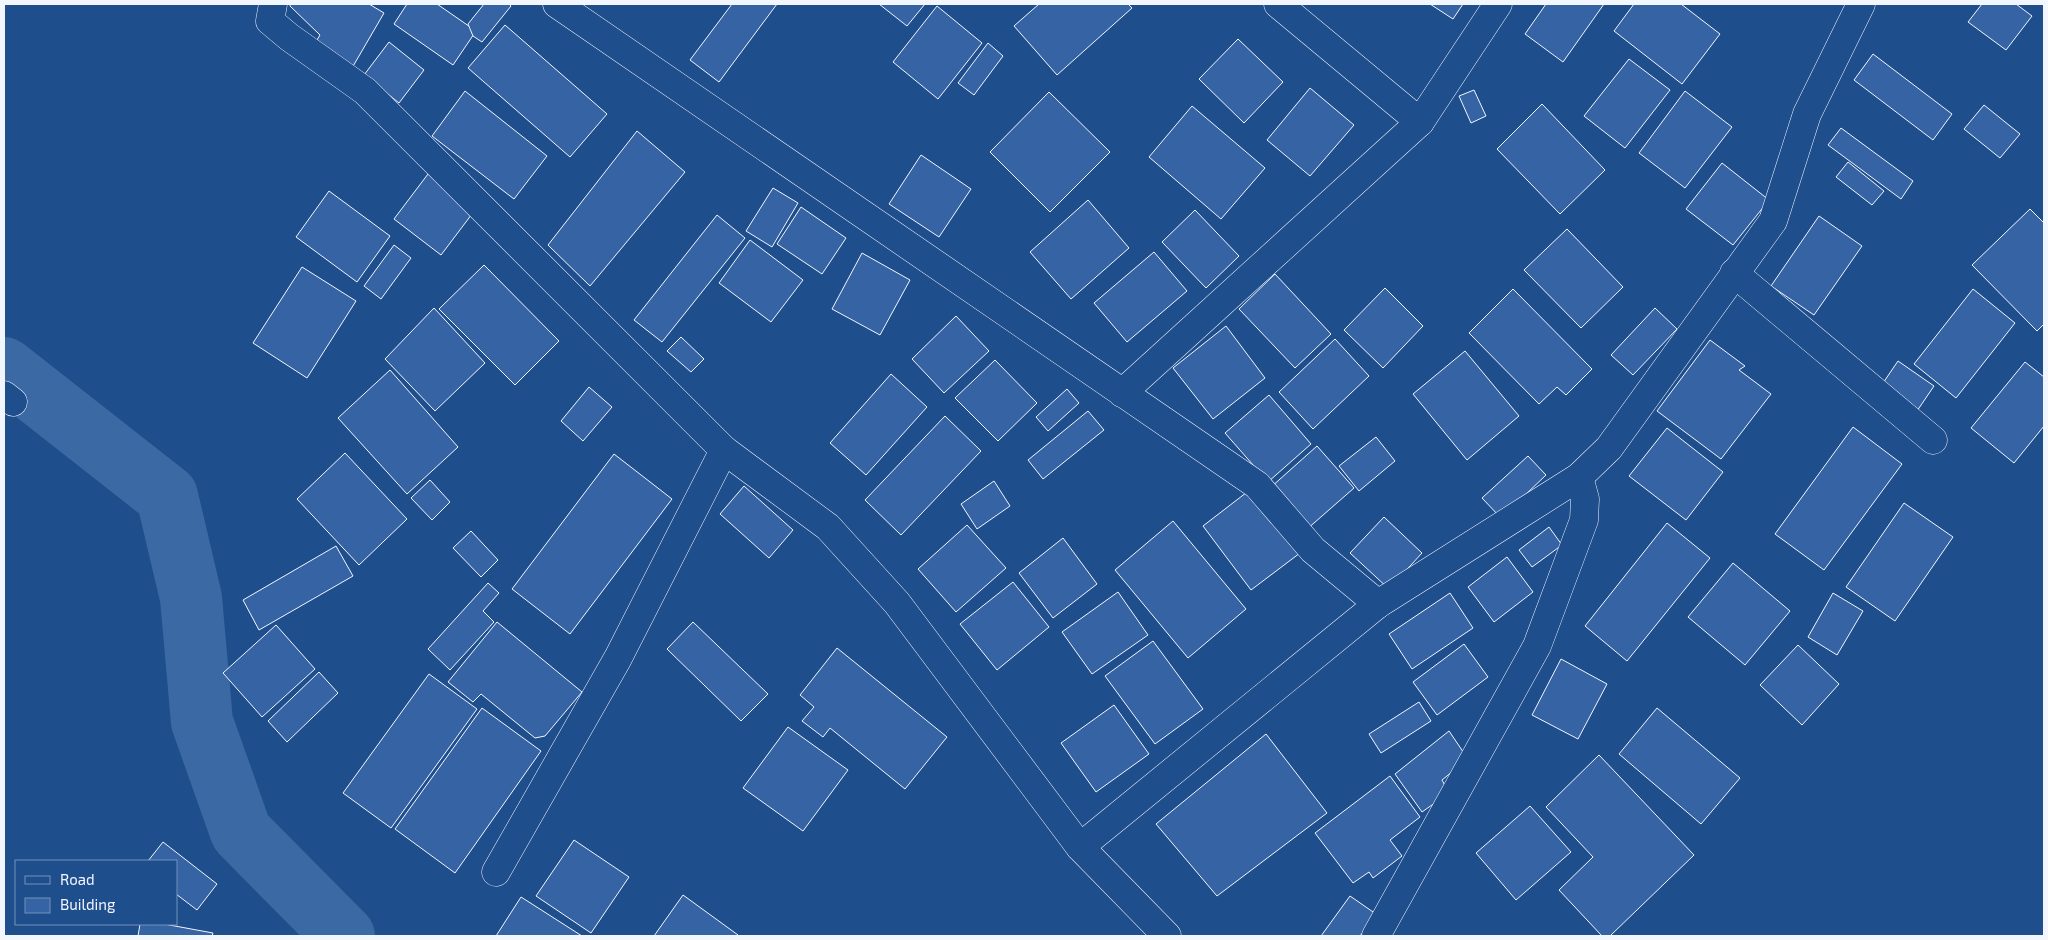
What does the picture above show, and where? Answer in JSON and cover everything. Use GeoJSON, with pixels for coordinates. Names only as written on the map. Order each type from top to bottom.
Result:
{"type":"FeatureCollection","features":[{"type":"Feature","properties":{"kind":"street"},"geometry":{"type":"LineString","coordinates":[[273,4],[270,21],[289,37],[365,91],[724,450],[828,528],[897,603],[1080,847],[1167,936]]}},
{"type":"Feature","properties":{"kind":"street"},"geometry":{"type":"LineString","coordinates":[[557,4],[1257,485],[1313,550],[1378,604]]}},
{"type":"Feature","properties":{"kind":"street"},"geometry":{"type":"LineString","coordinates":[[1278,4],[1420,122]]}},
{"type":"Feature","properties":{"kind":"street"},"geometry":{"type":"LineString","coordinates":[[1122,393],[1420,122],[1498,4]]}},
{"type":"Feature","properties":{"kind":"street"},"geometry":{"type":"LineString","coordinates":[[1080,847],[1378,604],[1579,477],[1609,448],[1734,273],[1773,222],[1807,114],[1861,4]]}},
{"type":"Feature","properties":{"kind":"street"},"geometry":{"type":"LineString","coordinates":[[1734,273],[1933,440]]}},
{"type":"Feature","properties":{"kind":"street"},"geometry":{"type":"LineString","coordinates":[[496,872],[618,658],[724,450]]}},
{"type":"Feature","properties":{"kind":"street"},"geometry":{"type":"LineString","coordinates":[[1376,936],[1537,646],[1584,520],[1585,498],[1579,477]]}},
{"type":"Feature","properties":{"kind":"building"},"geometry":{"type":"Polygon","coordinates":[[[290,4],[369,4],[384,13],[352,68],[314,45],[320,35],[290,4]]]}},
{"type":"Feature","properties":{"kind":"building"},"geometry":{"type":"Polygon","coordinates":[[[407,4],[437,4],[476,31],[453,65],[394,24],[407,4]]]}},
{"type":"Feature","properties":{"kind":"building"},"geometry":{"type":"Polygon","coordinates":[[[484,4],[509,4],[511,6],[482,42],[473,36],[468,24],[484,4]]]}},
{"type":"Feature","properties":{"kind":"building"},"geometry":{"type":"Polygon","coordinates":[[[732,4],[777,4],[719,82],[690,60],[732,4]]]}},
{"type":"Feature","properties":{"kind":"building"},"geometry":{"type":"Polygon","coordinates":[[[879,4],[925,4],[907,26],[879,4]]]}},
{"type":"Feature","properties":{"kind":"building"},"geometry":{"type":"Polygon","coordinates":[[[1039,4],[1128,4],[1132,8],[1057,75],[1014,26],[1039,4]]]}},
{"type":"Feature","properties":{"kind":"building"},"geometry":{"type":"Polygon","coordinates":[[[1430,4],[1463,4],[1453,19],[1430,4]]]}},
{"type":"Feature","properties":{"kind":"building"},"geometry":{"type":"Polygon","coordinates":[[[1546,4],[1604,4],[1563,62],[1525,34],[1546,4]]]}},
{"type":"Feature","properties":{"kind":"building"},"geometry":{"type":"Polygon","coordinates":[[[1634,4],[1681,4],[1720,34],[1682,84],[1614,31],[1634,4]]]}},
{"type":"Feature","properties":{"kind":"building"},"geometry":{"type":"Polygon","coordinates":[[[1982,4],[2016,4],[2032,16],[2006,50],[1968,22],[1982,4]]]}},
{"type":"Feature","properties":{"kind":"building"},"geometry":{"type":"Polygon","coordinates":[[[937,6],[982,43],[938,99],[893,62],[937,6]]]}},
{"type":"Feature","properties":{"kind":"building"},"geometry":{"type":"Polygon","coordinates":[[[505,25],[607,114],[570,157],[468,68],[505,25]]]}},
{"type":"Feature","properties":{"kind":"building"},"geometry":{"type":"Polygon","coordinates":[[[1238,39],[1283,82],[1244,123],[1199,79],[1238,39]]]}},
{"type":"Feature","properties":{"kind":"building"},"geometry":{"type":"Polygon","coordinates":[[[389,42],[424,70],[399,103],[364,75],[389,42]]]}},
{"type":"Feature","properties":{"kind":"building"},"geometry":{"type":"Polygon","coordinates":[[[988,43],[1003,56],[974,95],[958,83],[988,43]]]}},
{"type":"Feature","properties":{"kind":"building"},"geometry":{"type":"Polygon","coordinates":[[[1873,54],[1952,114],[1933,140],[1854,80],[1873,54]]]}},
{"type":"Feature","properties":{"kind":"building"},"geometry":{"type":"Polygon","coordinates":[[[1629,59],[1670,90],[1625,148],[1584,116],[1629,59]]]}},
{"type":"Feature","properties":{"kind":"building"},"geometry":{"type":"Polygon","coordinates":[[[1310,88],[1354,125],[1310,176],[1267,140],[1310,88]]]}},
{"type":"Feature","properties":{"kind":"building"},"geometry":{"type":"Polygon","coordinates":[[[1474,90],[1486,116],[1471,123],[1459,96],[1474,90]]]}},
{"type":"Feature","properties":{"kind":"building"},"geometry":{"type":"Polygon","coordinates":[[[465,91],[547,156],[514,199],[432,136],[465,91]]]}},
{"type":"Feature","properties":{"kind":"building"},"geometry":{"type":"Polygon","coordinates":[[[1685,91],[1732,127],[1685,188],[1639,153],[1685,91]]]}},
{"type":"Feature","properties":{"kind":"building"},"geometry":{"type":"Polygon","coordinates":[[[1049,92],[1110,152],[1050,212],[990,152],[1049,92]]]}},
{"type":"Feature","properties":{"kind":"building"},"geometry":{"type":"Polygon","coordinates":[[[1542,104],[1605,170],[1560,214],[1497,149],[1542,104]]]}},
{"type":"Feature","properties":{"kind":"building"},"geometry":{"type":"Polygon","coordinates":[[[1984,105],[2020,134],[2000,158],[1964,129],[1984,105]]]}},
{"type":"Feature","properties":{"kind":"building"},"geometry":{"type":"Polygon","coordinates":[[[1192,106],[1265,168],[1221,219],[1149,157],[1192,106]]]}},
{"type":"Feature","properties":{"kind":"building"},"geometry":{"type":"Polygon","coordinates":[[[1841,128],[1913,181],[1901,199],[1828,145],[1841,128]]]}},
{"type":"Feature","properties":{"kind":"building"},"geometry":{"type":"Polygon","coordinates":[[[637,131],[685,172],[590,286],[548,245],[637,131]]]}},
{"type":"Feature","properties":{"kind":"building"},"geometry":{"type":"Polygon","coordinates":[[[921,155],[971,189],[939,237],[889,204],[921,155]]]}},
{"type":"Feature","properties":{"kind":"building"},"geometry":{"type":"Polygon","coordinates":[[[1848,162],[1884,191],[1872,205],[1836,177],[1848,162]]]}},
{"type":"Feature","properties":{"kind":"building"},"geometry":{"type":"Polygon","coordinates":[[[1722,163],[1769,200],[1733,245],[1686,209],[1722,163]]]}},
{"type":"Feature","properties":{"kind":"building"},"geometry":{"type":"Polygon","coordinates":[[[428,174],[475,210],[441,255],[394,219],[428,174]]]}},
{"type":"Feature","properties":{"kind":"building"},"geometry":{"type":"Polygon","coordinates":[[[773,188],[798,203],[772,247],[746,231],[773,188]]]}},
{"type":"Feature","properties":{"kind":"building"},"geometry":{"type":"Polygon","coordinates":[[[329,191],[390,236],[357,282],[296,237],[329,191]]]}},
{"type":"Feature","properties":{"kind":"building"},"geometry":{"type":"Polygon","coordinates":[[[1088,200],[1129,248],[1071,299],[1030,252],[1088,200]]]}},
{"type":"Feature","properties":{"kind":"building"},"geometry":{"type":"Polygon","coordinates":[[[801,207],[846,238],[822,274],[777,244],[801,207]]]}},
{"type":"Feature","properties":{"kind":"building"},"geometry":{"type":"Polygon","coordinates":[[[2030,209],[2044,223],[2044,324],[2037,331],[1972,265],[2030,209]]]}},
{"type":"Feature","properties":{"kind":"building"},"geometry":{"type":"Polygon","coordinates":[[[1195,210],[1239,256],[1206,288],[1162,242],[1195,210]]]}},
{"type":"Feature","properties":{"kind":"building"},"geometry":{"type":"Polygon","coordinates":[[[717,215],[745,238],[662,342],[634,320],[717,215]]]}},
{"type":"Feature","properties":{"kind":"building"},"geometry":{"type":"Polygon","coordinates":[[[1819,216],[1862,246],[1814,315],[1771,286],[1819,216]]]}},
{"type":"Feature","properties":{"kind":"building"},"geometry":{"type":"Polygon","coordinates":[[[1567,229],[1623,287],[1581,328],[1524,270],[1567,229]]]}},
{"type":"Feature","properties":{"kind":"building"},"geometry":{"type":"Polygon","coordinates":[[[750,240],[803,280],[771,322],[719,283],[750,240]]]}},
{"type":"Feature","properties":{"kind":"building"},"geometry":{"type":"Polygon","coordinates":[[[394,245],[411,258],[381,299],[364,286],[394,245]]]}},
{"type":"Feature","properties":{"kind":"building"},"geometry":{"type":"Polygon","coordinates":[[[1154,252],[1187,291],[1127,342],[1094,303],[1154,252]]]}},
{"type":"Feature","properties":{"kind":"building"},"geometry":{"type":"Polygon","coordinates":[[[862,253],[910,280],[880,335],[832,309],[862,253]]]}},
{"type":"Feature","properties":{"kind":"building"},"geometry":{"type":"Polygon","coordinates":[[[484,265],[559,341],[515,385],[439,309],[484,265]]]}},
{"type":"Feature","properties":{"kind":"building"},"geometry":{"type":"Polygon","coordinates":[[[302,267],[356,301],[307,378],[253,343],[302,267]]]}},
{"type":"Feature","properties":{"kind":"building"},"geometry":{"type":"Polygon","coordinates":[[[1275,274],[1331,334],[1295,368],[1239,309],[1275,274]]]}},
{"type":"Feature","properties":{"kind":"building"},"geometry":{"type":"Polygon","coordinates":[[[1385,288],[1423,326],[1383,368],[1344,330],[1385,288]]]}},
{"type":"Feature","properties":{"kind":"building"},"geometry":{"type":"Polygon","coordinates":[[[1513,289],[1592,369],[1566,395],[1557,387],[1539,404],[1469,333],[1513,289]]]}},
{"type":"Feature","properties":{"kind":"building"},"geometry":{"type":"Polygon","coordinates":[[[1973,289],[2015,323],[1956,398],[1914,364],[1973,289]]]}},
{"type":"Feature","properties":{"kind":"building"},"geometry":{"type":"Polygon","coordinates":[[[434,308],[485,363],[435,411],[385,359],[434,308]]]}},
{"type":"Feature","properties":{"kind":"building"},"geometry":{"type":"Polygon","coordinates":[[[1655,308],[1677,329],[1633,375],[1611,355],[1655,308]]]}},
{"type":"Feature","properties":{"kind":"building"},"geometry":{"type":"Polygon","coordinates":[[[956,316],[989,351],[944,393],[912,359],[956,316]]]}},
{"type":"Feature","properties":{"kind":"building"},"geometry":{"type":"Polygon","coordinates":[[[1226,326],[1265,378],[1213,419],[1173,368],[1226,326]]]}},
{"type":"Feature","properties":{"kind":"building"},"geometry":{"type":"Polygon","coordinates":[[[681,337],[704,359],[691,372],[667,351],[681,337]]]}},
{"type":"Feature","properties":{"kind":"building"},"geometry":{"type":"Polygon","coordinates":[[[1335,339],[1369,376],[1313,429],[1279,392],[1335,339]]]}},
{"type":"Feature","properties":{"kind":"building"},"geometry":{"type":"Polygon","coordinates":[[[1710,340],[1745,366],[1739,370],[1771,394],[1721,459],[1657,411],[1710,340]]]}},
{"type":"Feature","properties":{"kind":"building"},"geometry":{"type":"Polygon","coordinates":[[[1465,351],[1519,416],[1467,460],[1413,394],[1465,351]]]}},
{"type":"Feature","properties":{"kind":"building"},"geometry":{"type":"Polygon","coordinates":[[[995,360],[1037,403],[998,441],[955,398],[995,360]]]}},
{"type":"Feature","properties":{"kind":"building"},"geometry":{"type":"Polygon","coordinates":[[[1898,361],[1934,386],[1917,411],[1881,386],[1898,361]]]}},
{"type":"Feature","properties":{"kind":"building"},"geometry":{"type":"Polygon","coordinates":[[[2025,362],[2044,377],[2044,426],[2014,463],[1971,428],[2025,362]]]}},
{"type":"Feature","properties":{"kind":"building"},"geometry":{"type":"Polygon","coordinates":[[[390,370],[458,447],[407,494],[338,418],[390,370]]]}},
{"type":"Feature","properties":{"kind":"building"},"geometry":{"type":"Polygon","coordinates":[[[891,374],[927,407],[866,475],[830,443],[891,374]]]}},
{"type":"Feature","properties":{"kind":"building"},"geometry":{"type":"Polygon","coordinates":[[[589,387],[612,407],[583,441],[561,421],[589,387]]]}},
{"type":"Feature","properties":{"kind":"building"},"geometry":{"type":"Polygon","coordinates":[[[1067,389],[1079,403],[1048,431],[1036,417],[1067,389]]]}},
{"type":"Feature","properties":{"kind":"building"},"geometry":{"type":"Polygon","coordinates":[[[1269,395],[1311,444],[1268,482],[1225,433],[1269,395]]]}},
{"type":"Feature","properties":{"kind":"building"},"geometry":{"type":"Polygon","coordinates":[[[1088,411],[1104,430],[1043,479],[1028,460],[1088,411]]]}},
{"type":"Feature","properties":{"kind":"building"},"geometry":{"type":"Polygon","coordinates":[[[945,416],[981,451],[901,535],[865,500],[945,416]]]}},
{"type":"Feature","properties":{"kind":"building"},"geometry":{"type":"Polygon","coordinates":[[[1853,427],[1902,464],[1824,570],[1775,534],[1853,427]]]}},
{"type":"Feature","properties":{"kind":"building"},"geometry":{"type":"Polygon","coordinates":[[[1667,428],[1723,472],[1686,520],[1629,476],[1667,428]]]}},
{"type":"Feature","properties":{"kind":"building"},"geometry":{"type":"Polygon","coordinates":[[[1376,437],[1395,461],[1359,491],[1339,466],[1376,437]]]}},
{"type":"Feature","properties":{"kind":"building"},"geometry":{"type":"Polygon","coordinates":[[[1317,446],[1354,488],[1306,530],[1270,488],[1317,446]]]}},
{"type":"Feature","properties":{"kind":"building"},"geometry":{"type":"Polygon","coordinates":[[[345,453],[407,519],[359,565],[297,499],[345,453]]]}},
{"type":"Feature","properties":{"kind":"building"},"geometry":{"type":"Polygon","coordinates":[[[614,454],[672,499],[570,634],[512,589],[614,454]]]}},
{"type":"Feature","properties":{"kind":"building"},"geometry":{"type":"Polygon","coordinates":[[[1528,456],[1546,475],[1501,518],[1482,498],[1528,456]]]}},
{"type":"Feature","properties":{"kind":"building"},"geometry":{"type":"Polygon","coordinates":[[[430,480],[450,502],[432,520],[411,498],[430,480]]]}},
{"type":"Feature","properties":{"kind":"building"},"geometry":{"type":"Polygon","coordinates":[[[994,481],[1010,506],[977,529],[961,504],[994,481]]]}},
{"type":"Feature","properties":{"kind":"building"},"geometry":{"type":"Polygon","coordinates":[[[744,486],[793,530],[769,558],[720,514],[744,486]]]}},
{"type":"Feature","properties":{"kind":"building"},"geometry":{"type":"Polygon","coordinates":[[[1251,489],[1300,553],[1251,590],[1203,526],[1251,489]]]}},
{"type":"Feature","properties":{"kind":"building"},"geometry":{"type":"Polygon","coordinates":[[[1904,503],[1953,537],[1895,621],[1846,587],[1904,503]]]}},
{"type":"Feature","properties":{"kind":"building"},"geometry":{"type":"Polygon","coordinates":[[[1384,517],[1422,553],[1389,589],[1350,553],[1384,517]]]}},
{"type":"Feature","properties":{"kind":"building"},"geometry":{"type":"Polygon","coordinates":[[[1173,521],[1246,609],[1188,658],[1115,570],[1173,521]]]}},
{"type":"Feature","properties":{"kind":"building"},"geometry":{"type":"Polygon","coordinates":[[[1667,523],[1710,558],[1627,661],[1585,626],[1667,523]]]}},
{"type":"Feature","properties":{"kind":"building"},"geometry":{"type":"Polygon","coordinates":[[[967,525],[1006,568],[956,612],[918,569],[967,525]]]}},
{"type":"Feature","properties":{"kind":"building"},"geometry":{"type":"Polygon","coordinates":[[[1549,527],[1562,545],[1532,567],[1519,550],[1549,527]]]}},
{"type":"Feature","properties":{"kind":"building"},"geometry":{"type":"Polygon","coordinates":[[[471,531],[498,560],[481,577],[453,548],[471,531]]]}},
{"type":"Feature","properties":{"kind":"building"},"geometry":{"type":"Polygon","coordinates":[[[1063,538],[1097,584],[1053,618],[1019,573],[1063,538]]]}},
{"type":"Feature","properties":{"kind":"building"},"geometry":{"type":"Polygon","coordinates":[[[336,546],[353,576],[259,630],[243,600],[336,546]]]}},
{"type":"Feature","properties":{"kind":"building"},"geometry":{"type":"Polygon","coordinates":[[[1507,557],[1533,592],[1494,622],[1468,587],[1507,557]]]}},
{"type":"Feature","properties":{"kind":"building"},"geometry":{"type":"Polygon","coordinates":[[[1733,563],[1790,611],[1745,665],[1688,617],[1733,563]]]}},
{"type":"Feature","properties":{"kind":"building"},"geometry":{"type":"Polygon","coordinates":[[[1013,582],[1049,627],[997,670],[960,624],[1013,582]]]}},
{"type":"Feature","properties":{"kind":"building"},"geometry":{"type":"Polygon","coordinates":[[[488,583],[499,593],[483,611],[494,622],[450,670],[428,649],[488,583]]]}},
{"type":"Feature","properties":{"kind":"building"},"geometry":{"type":"Polygon","coordinates":[[[1118,592],[1148,635],[1092,674],[1062,632],[1118,592]]]}},
{"type":"Feature","properties":{"kind":"building"},"geometry":{"type":"Polygon","coordinates":[[[1450,593],[1473,628],[1412,669],[1389,634],[1450,593]]]}},
{"type":"Feature","properties":{"kind":"building"},"geometry":{"type":"Polygon","coordinates":[[[1833,593],[1863,611],[1837,655],[1808,637],[1833,593]]]}},
{"type":"Feature","properties":{"kind":"building"},"geometry":{"type":"Polygon","coordinates":[[[497,622],[582,692],[545,736],[535,738],[481,694],[473,702],[448,682],[497,622]]]}},
{"type":"Feature","properties":{"kind":"building"},"geometry":{"type":"Polygon","coordinates":[[[693,622],[768,694],[741,721],[667,649],[693,622]]]}},
{"type":"Feature","properties":{"kind":"building"},"geometry":{"type":"Polygon","coordinates":[[[276,625],[315,669],[262,717],[223,673],[276,625]]]}},
{"type":"Feature","properties":{"kind":"building"},"geometry":{"type":"Polygon","coordinates":[[[1153,641],[1203,709],[1155,744],[1105,676],[1153,641]]]}},
{"type":"Feature","properties":{"kind":"building"},"geometry":{"type":"Polygon","coordinates":[[[1464,644],[1488,677],[1437,715],[1413,682],[1464,644]]]}},
{"type":"Feature","properties":{"kind":"building"},"geometry":{"type":"Polygon","coordinates":[[[1798,645],[1839,684],[1802,725],[1760,685],[1798,645]]]}},
{"type":"Feature","properties":{"kind":"building"},"geometry":{"type":"Polygon","coordinates":[[[837,648],[947,737],[905,789],[830,728],[823,737],[802,721],[814,707],[800,695],[837,648]]]}},
{"type":"Feature","properties":{"kind":"building"},"geometry":{"type":"Polygon","coordinates":[[[1561,659],[1607,684],[1578,739],[1532,715],[1561,659]]]}},
{"type":"Feature","properties":{"kind":"building"},"geometry":{"type":"Polygon","coordinates":[[[319,672],[338,693],[287,742],[268,721],[319,672]]]}},
{"type":"Feature","properties":{"kind":"building"},"geometry":{"type":"Polygon","coordinates":[[[429,674],[477,709],[391,828],[343,793],[429,674]]]}},
{"type":"Feature","properties":{"kind":"building"},"geometry":{"type":"Polygon","coordinates":[[[1419,702],[1431,721],[1381,753],[1369,734],[1419,702]]]}},
{"type":"Feature","properties":{"kind":"building"},"geometry":{"type":"Polygon","coordinates":[[[1114,705],[1149,754],[1096,792],[1061,743],[1114,705]]]}},
{"type":"Feature","properties":{"kind":"building"},"geometry":{"type":"Polygon","coordinates":[[[482,708],[541,751],[455,873],[395,829],[482,708]]]}},
{"type":"Feature","properties":{"kind":"building"},"geometry":{"type":"Polygon","coordinates":[[[1657,708],[1740,778],[1701,824],[1619,754],[1657,708]]]}},
{"type":"Feature","properties":{"kind":"building"},"geometry":{"type":"Polygon","coordinates":[[[788,727],[848,770],[803,831],[743,788],[788,727]]]}},
{"type":"Feature","properties":{"kind":"building"},"geometry":{"type":"Polygon","coordinates":[[[1449,731],[1468,759],[1442,780],[1449,793],[1422,812],[1395,774],[1449,731]]]}},
{"type":"Feature","properties":{"kind":"building"},"geometry":{"type":"Polygon","coordinates":[[[1266,734],[1327,813],[1217,896],[1156,824],[1266,734]]]}},
{"type":"Feature","properties":{"kind":"building"},"geometry":{"type":"Polygon","coordinates":[[[1599,755],[1694,855],[1610,936],[1602,936],[1559,890],[1593,857],[1546,807],[1599,755]]]}},
{"type":"Feature","properties":{"kind":"building"},"geometry":{"type":"Polygon","coordinates":[[[1390,776],[1420,817],[1390,840],[1402,856],[1373,878],[1369,872],[1353,883],[1315,833],[1390,776]]]}},
{"type":"Feature","properties":{"kind":"building"},"geometry":{"type":"Polygon","coordinates":[[[1530,806],[1571,852],[1516,900],[1476,853],[1530,806]]]}},
{"type":"Feature","properties":{"kind":"building"},"geometry":{"type":"Polygon","coordinates":[[[574,840],[629,877],[591,933],[536,896],[574,840]]]}},
{"type":"Feature","properties":{"kind":"building"},"geometry":{"type":"Polygon","coordinates":[[[163,842],[217,884],[197,910],[178,896],[178,860],[149,860],[163,842]]]}},
{"type":"Feature","properties":{"kind":"building"},"geometry":{"type":"Polygon","coordinates":[[[683,895],[738,935],[654,936],[683,895]]]}},
{"type":"Feature","properties":{"kind":"building"},"geometry":{"type":"Polygon","coordinates":[[[1350,896],[1376,914],[1360,936],[1321,936],[1350,896]]]}},
{"type":"Feature","properties":{"kind":"building"},"geometry":{"type":"Polygon","coordinates":[[[521,897],[582,936],[496,936],[521,897]]]}},
{"type":"Feature","properties":{"kind":"building"},"geometry":{"type":"Polygon","coordinates":[[[140,925],[169,925],[213,933],[212,936],[138,936],[140,925]]]}},
{"type":"Feature","properties":{"kind":"waterway"},"geometry":{"type":"LineString","coordinates":[[4,368],[167,496],[191,598],[202,722],[241,832],[344,936]]}}]}
